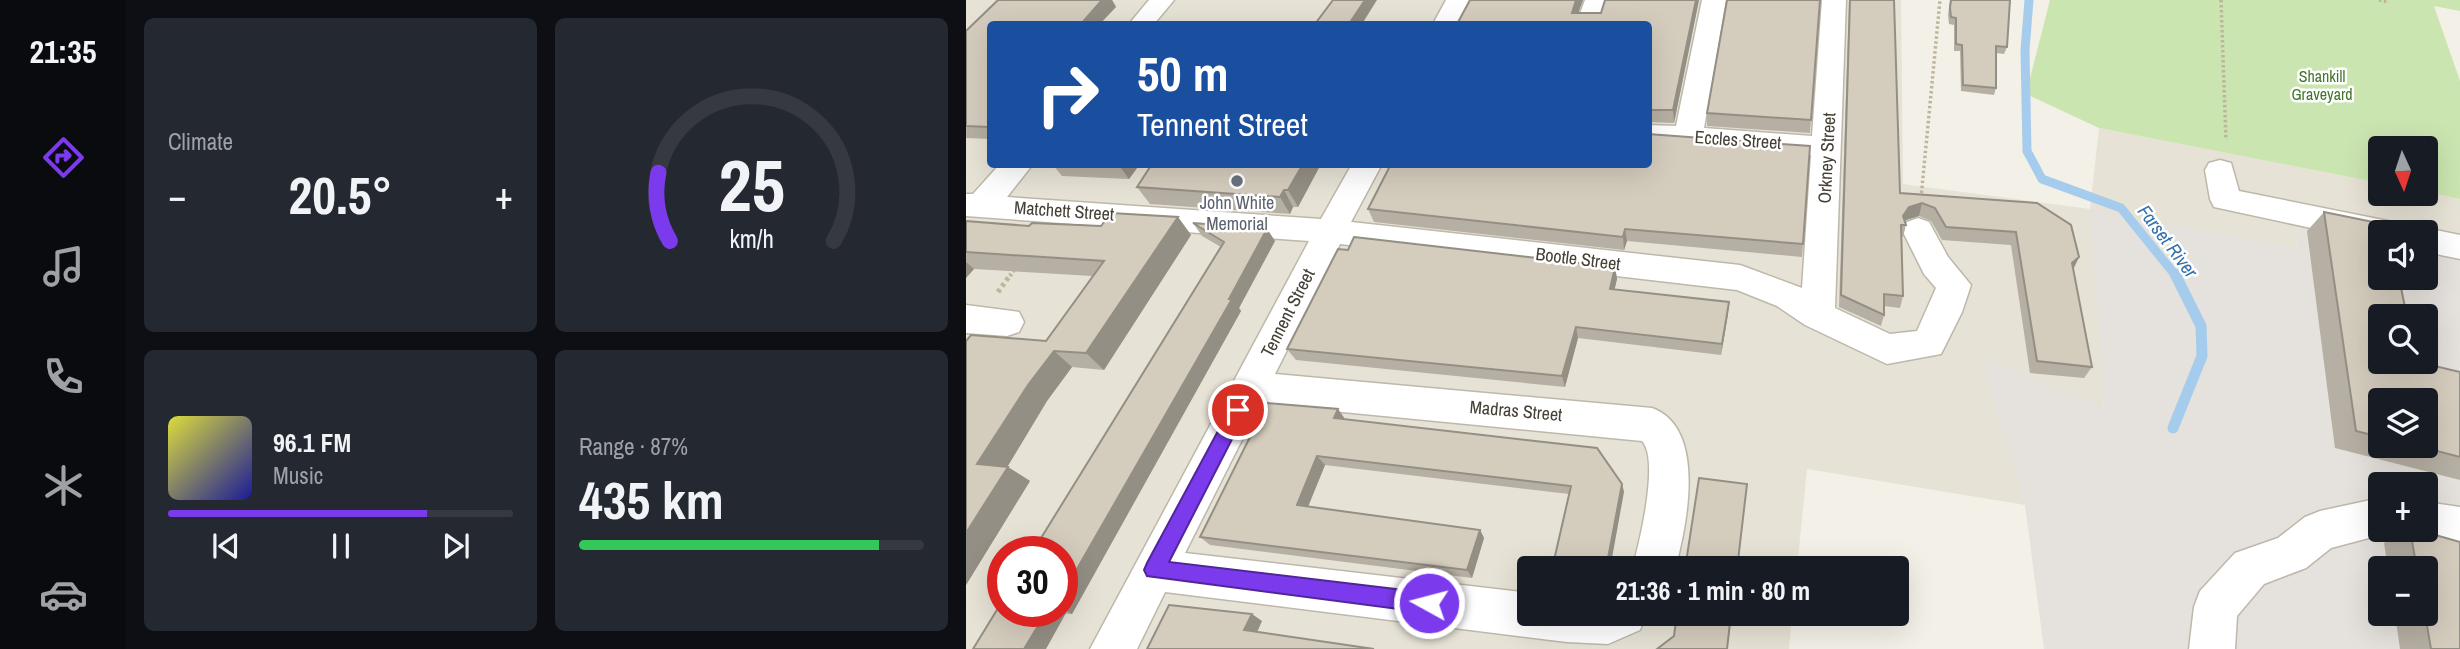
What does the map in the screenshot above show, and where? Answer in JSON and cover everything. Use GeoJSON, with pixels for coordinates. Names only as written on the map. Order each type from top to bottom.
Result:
{"type":"FeatureCollection","features":[{"type":"Feature","properties":{"kind":"street"},"geometry":{"type":"LineString","coordinates":[[1144,21],[1162,0]]}},
{"type":"Feature","properties":{"kind":"street"},"geometry":{"type":"LineString","coordinates":[[1447,21],[1458,0]]}},
{"type":"Feature","properties":{"kind":"street"},"geometry":{"type":"LineString","coordinates":[[1590,21],[1597,0]]}},
{"type":"Feature","properties":{"kind":"street"},"geometry":{"type":"LineString","coordinates":[[1688,137],[1714,0]]}},
{"type":"Feature","properties":{"kind":"street","name":"Orkney Street"},"geometry":{"type":"LineString","coordinates":[[1818,315],[1834,0]]}},
{"type":"Feature","properties":{"kind":"street","name":"Eccles Street"},"geometry":{"type":"LineString","coordinates":[[1652,134],[1828,147]]}},
{"type":"Feature","properties":{"kind":"street"},"geometry":{"type":"LineString","coordinates":[[2223,155],[2225,199],[2368,229]]}},
{"type":"Feature","properties":{"kind":"street"},"geometry":{"type":"LineString","coordinates":[[974,206],[1014,168]]}},
{"type":"Feature","properties":{"kind":"street","name":"Tennent Street"},"geometry":{"type":"LineString","coordinates":[[1113,649],[1329,231],[1365,168]]}},
{"type":"Feature","properties":{"kind":"street"},"geometry":{"type":"LineString","coordinates":[[1123,215],[1145,185]]}},
{"type":"Feature","properties":{"kind":"street","name":"Matchett Street"},"geometry":{"type":"LineString","coordinates":[[974,206],[1329,231]]}},
{"type":"Feature","properties":{"kind":"street","name":"Bootle Street"},"geometry":{"type":"LineString","coordinates":[[1329,231],[1740,278],[1789,297],[1818,315],[1887,349],[1928,344],[1945,312],[1954,285],[1936,265],[1918,230]]}},
{"type":"Feature","properties":{"kind":"street"},"geometry":{"type":"LineString","coordinates":[[2438,242],[2460,247]]}},
{"type":"Feature","properties":{"kind":"street","name":"Madras Street"},"geometry":{"type":"LineString","coordinates":[[1250,387],[1652,425],[1665,441],[1667,477],[1656,556]]}},
{"type":"Feature","properties":{"kind":"street"},"geometry":{"type":"LineString","coordinates":[[2212,649],[2216,607],[2250,568],[2291,554],[2320,531],[2368,520]]}},
{"type":"Feature","properties":{"kind":"street"},"geometry":{"type":"LineString","coordinates":[[2438,524],[2460,527]]}},
{"type":"Feature","properties":{"kind":"street"},"geometry":{"type":"LineString","coordinates":[[1154,570],[1517,614]]}},
{"type":"Feature","properties":{"kind":"path"},"geometry":{"type":"LineString","coordinates":[[1918,230],[1940,0]]}},
{"type":"Feature","properties":{"kind":"path"},"geometry":{"type":"LineString","coordinates":[[2221,0],[2223,155]]}},
{"type":"Feature","properties":{"kind":"path"},"geometry":{"type":"LineString","coordinates":[[2379,0],[2389,2]]}},
{"type":"Feature","properties":{"kind":"path"},"geometry":{"type":"LineString","coordinates":[[983,321],[1018,266]]}},
{"type":"Feature","properties":{"kind":"shaded area"},"geometry":{"type":"Polygon","coordinates":[[[966,0],[1901,0],[1903,184],[2090,209],[2099,128],[2368,181],[2368,206],[2438,206],[2438,194],[2460,199],[2460,261],[2438,256],[2438,220],[2368,220],[2368,242],[2298,227],[2296,248],[2091,210],[2104,408],[1982,359],[2025,505],[1807,469],[1798,556],[1517,556],[1517,626],[1791,626],[1789,649],[966,649],[966,0]]]}},
{"type":"Feature","properties":{"kind":"shaded area"},"geometry":{"type":"Polygon","coordinates":[[[2090,209],[2296,248],[2298,227],[2368,242],[2368,290],[2438,290],[2438,256],[2460,261],[2460,649],[2044,649],[2025,505],[1981,358],[2104,407],[2090,209]]]}},
{"type":"Feature","properties":{"kind":"green space","name":"Shankill Graveyard"},"geometry":{"type":"Polygon","coordinates":[[[2050,0],[2460,0],[2460,11],[2434,6],[2460,81],[2460,199],[2438,194],[2438,136],[2368,136],[2368,181],[2099,128],[2026,94],[2050,0]]]}},
{"type":"Feature","properties":{"kind":"building"},"geometry":{"type":"Polygon","coordinates":[[[998,0],[1102,0],[1084,21],[987,21],[987,127],[966,126],[966,31],[998,0]]]}},
{"type":"Feature","properties":{"kind":"building"},"geometry":{"type":"Polygon","coordinates":[[[1333,0],[1365,0],[1351,21],[1317,21],[1333,0]]]}},
{"type":"Feature","properties":{"kind":"building"},"geometry":{"type":"Polygon","coordinates":[[[1470,0],[1576,0],[1572,13],[1601,13],[1605,0],[1696,0],[1673,110],[1652,110],[1652,21],[1459,21],[1470,0]]]}},
{"type":"Feature","properties":{"kind":"building"},"geometry":{"type":"Polygon","coordinates":[[[1727,0],[1820,0],[1811,120],[1707,113],[1727,0]]]}},
{"type":"Feature","properties":{"kind":"building"},"geometry":{"type":"Polygon","coordinates":[[[1850,0],[1894,0],[1900,193],[2037,203],[2071,225],[2079,257],[2072,263],[2092,367],[2037,361],[2016,232],[1946,227],[1935,208],[1922,203],[1909,207],[1903,216],[1906,225],[1901,225],[1903,296],[1884,294],[1884,315],[1841,295],[1850,0]]]}},
{"type":"Feature","properties":{"kind":"building"},"geometry":{"type":"Polygon","coordinates":[[[1951,0],[2010,0],[2007,47],[1996,46],[1996,88],[1963,85],[1962,45],[1956,44],[1956,18],[1951,17],[1951,0]]]}},
{"type":"Feature","properties":{"kind":"building"},"geometry":{"type":"Polygon","coordinates":[[[1652,134],[1810,146],[1803,244],[1625,229],[1623,237],[1368,209],[1389,168],[1652,168],[1652,134]]]}},
{"type":"Feature","properties":{"kind":"building"},"geometry":{"type":"Polygon","coordinates":[[[1149,168],[1301,168],[1288,190],[1284,190],[1280,197],[1137,187],[1149,168]]]}},
{"type":"Feature","properties":{"kind":"building"},"geometry":{"type":"Polygon","coordinates":[[[2324,212],[2368,221],[2368,290],[2401,290],[2404,304],[2368,304],[2368,374],[2438,374],[2438,367],[2460,372],[2460,457],[2438,451],[2438,388],[2368,388],[2368,434],[2356,431],[2324,212]]]}},
{"type":"Feature","properties":{"kind":"building"},"geometry":{"type":"Polygon","coordinates":[[[1111,213],[1178,217],[1086,353],[1054,351],[1028,385],[977,464],[1008,467],[966,533],[966,341],[971,335],[1046,341],[1104,261],[966,252],[966,221],[1029,226],[1032,223],[1101,226],[1111,213]]]}},
{"type":"Feature","properties":{"kind":"building"},"geometry":{"type":"Polygon","coordinates":[[[1193,223],[1267,229],[1229,299],[1232,299],[1078,567],[1078,536],[1042,536],[1224,242],[1193,223]]]}},
{"type":"Feature","properties":{"kind":"building"},"geometry":{"type":"Polygon","coordinates":[[[1354,237],[1615,267],[1610,289],[1729,302],[1722,344],[1576,327],[1562,376],[1287,349],[1338,249],[1348,250],[1354,237]]]}},
{"type":"Feature","properties":{"kind":"building"},"geometry":{"type":"Polygon","coordinates":[[[1267,403],[1338,409],[1334,418],[1597,448],[1622,484],[1608,556],[1555,556],[1571,486],[1317,456],[1297,505],[1480,530],[1467,570],[1200,537],[1267,403]]]}},
{"type":"Feature","properties":{"kind":"building"},"geometry":{"type":"Polygon","coordinates":[[[1699,478],[1747,484],[1739,556],[1687,556],[1699,478]]]}},
{"type":"Feature","properties":{"kind":"building"},"geometry":{"type":"Polygon","coordinates":[[[2438,536],[2460,542],[2460,649],[2431,649],[2427,626],[2438,626],[2438,556],[2415,556],[2412,542],[2438,542],[2438,536]]]}},
{"type":"Feature","properties":{"kind":"building"},"geometry":{"type":"Polygon","coordinates":[[[1169,605],[1252,614],[1244,630],[1374,649],[1147,649],[1169,605]]]}},
{"type":"Feature","properties":{"kind":"building"},"geometry":{"type":"Polygon","coordinates":[[[987,626],[1037,627],[1024,649],[973,649],[987,626]]]}},
{"type":"Feature","properties":{"kind":"building"},"geometry":{"type":"Polygon","coordinates":[[[1675,626],[1730,626],[1727,649],[1657,649],[1674,636],[1675,626]]]}},
{"type":"Feature","properties":{"kind":"waterway","name":"Farset River"},"geometry":{"type":"LineString","coordinates":[[2029,0],[2025,50],[2027,151],[2042,179],[2121,208],[2176,276]]}},
{"type":"Feature","properties":{"kind":"waterway","name":"Farset River"},"geometry":{"type":"LineString","coordinates":[[2173,428],[2202,356],[2201,326],[2176,276]]}},
{"type":"Feature","properties":{"kind":"place","name":"John White Memorial"},"geometry":{"type":"Point","coordinates":[1237,181]}},
{"type":"Feature","properties":{"kind":"route"},"geometry":{"type":"LineString","coordinates":[[1238,410],[1154,570],[1429,603]]}}]}
